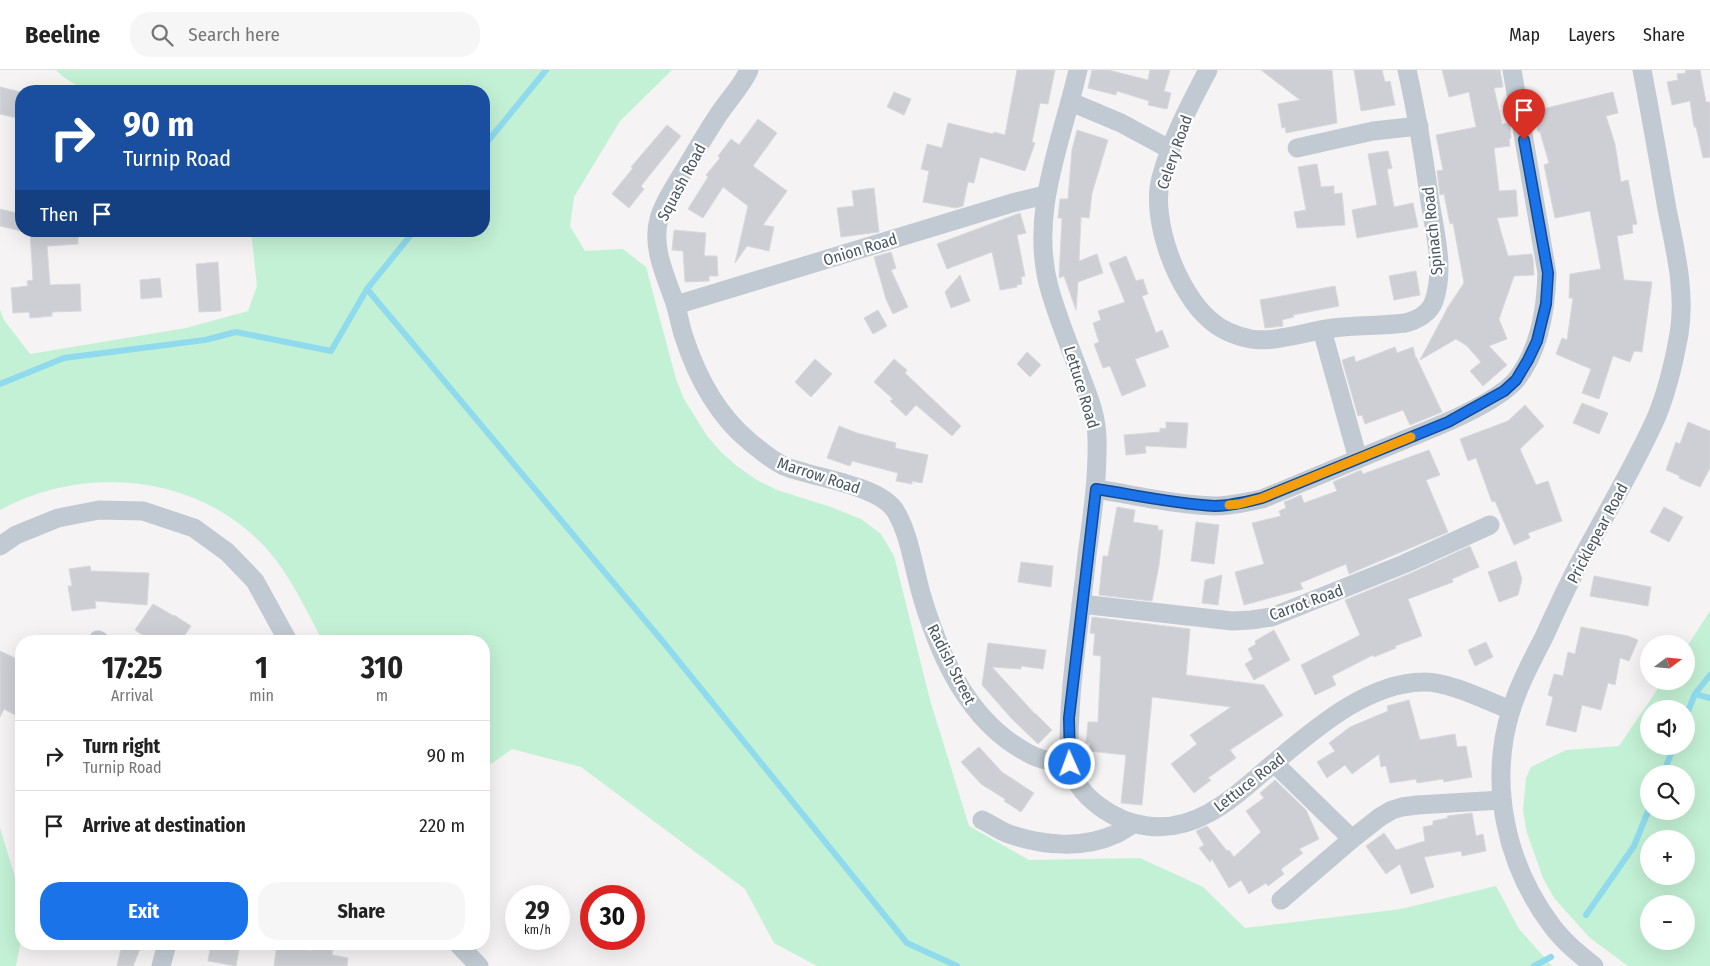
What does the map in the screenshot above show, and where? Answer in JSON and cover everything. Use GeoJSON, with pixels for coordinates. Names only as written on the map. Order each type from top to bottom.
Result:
{"type":"FeatureCollection","features":[{"type":"Feature","properties":{"kind":"street","name":"Squash Road"},"geometry":{"type":"LineString","coordinates":[[676,305],[658,249],[656,232],[659,217],[669,196],[713,122],[749,70]]}},
{"type":"Feature","properties":{"kind":"street","name":"Lettuce Road"},"geometry":{"type":"LineString","coordinates":[[1078,70],[1045,195],[1042,218],[1042,243],[1044,266],[1052,296],[1090,401],[1096,424],[1096,489],[1069,718],[1070,764],[1076,779],[1084,791],[1115,816],[1133,824],[1162,827],[1182,824],[1219,807],[1237,795],[1331,718],[1361,698],[1407,684],[1437,682],[1511,710]]}},
{"type":"Feature","properties":{"kind":"street","name":"Celery Road"},"geometry":{"type":"LineString","coordinates":[[1208,70],[1194,97],[1161,178],[1158,199],[1159,217],[1171,257],[1187,293],[1209,320],[1229,333],[1262,340]]}},
{"type":"Feature","properties":{"kind":"street","name":"Spinach Road"},"geometry":{"type":"LineString","coordinates":[[1262,340],[1334,328],[1380,326],[1416,320],[1427,312],[1434,302],[1438,274],[1438,251],[1419,126],[1407,70]]}},
{"type":"Feature","properties":{"kind":"street"},"geometry":{"type":"LineString","coordinates":[[1096,489],[1188,503],[1217,506],[1239,504],[1262,498],[1448,422],[1504,391],[1516,380],[1537,341],[1546,304],[1548,273],[1512,70]]}},
{"type":"Feature","properties":{"kind":"street","name":"Pricklepear Road"},"geometry":{"type":"LineString","coordinates":[[1594,966],[1572,948],[1553,927],[1533,897],[1514,858],[1507,832],[1502,800],[1501,770],[1511,710],[1518,690],[1580,562],[1633,465],[1657,416],[1670,374],[1679,333],[1681,304],[1677,264],[1642,70]]}},
{"type":"Feature","properties":{"kind":"street"},"geometry":{"type":"LineString","coordinates":[[1071,102],[1121,123],[1171,150]]}},
{"type":"Feature","properties":{"kind":"street"},"geometry":{"type":"LineString","coordinates":[[1297,148],[1373,132],[1419,126]]}},
{"type":"Feature","properties":{"kind":"street","name":"Onion Road"},"geometry":{"type":"LineString","coordinates":[[676,305],[1012,202],[1045,195]]}},
{"type":"Feature","properties":{"kind":"street","name":"Marrow Road"},"geometry":{"type":"LineString","coordinates":[[676,305],[684,336],[710,395],[725,418],[741,435],[774,462],[800,472],[854,486],[875,494],[896,511]]}},
{"type":"Feature","properties":{"kind":"street"},"geometry":{"type":"LineString","coordinates":[[1322,330],[1358,459]]}},
{"type":"Feature","properties":{"kind":"street"},"geometry":{"type":"LineString","coordinates":[[0,546],[16,535],[58,518],[99,510],[143,511],[194,528],[227,552],[255,582],[285,635]]}},
{"type":"Feature","properties":{"kind":"street","name":"Radish Street"},"geometry":{"type":"LineString","coordinates":[[896,511],[905,532],[923,600],[934,630],[958,684],[969,702],[1001,736],[1028,753],[1048,760],[1070,764]]}},
{"type":"Feature","properties":{"kind":"street","name":"Carrot Road"},"geometry":{"type":"LineString","coordinates":[[1081,604],[1232,621],[1272,617],[1404,564],[1490,525]]}},
{"type":"Feature","properties":{"kind":"street"},"geometry":{"type":"LineString","coordinates":[[1274,763],[1352,839]]}},
{"type":"Feature","properties":{"kind":"street"},"geometry":{"type":"LineString","coordinates":[[1281,900],[1380,817],[1402,807],[1502,800]]}},
{"type":"Feature","properties":{"kind":"street"},"geometry":{"type":"LineString","coordinates":[[982,820],[1008,834],[1035,842],[1054,844],[1100,840],[1116,834],[1133,824]]}},
{"type":"Feature","properties":{"kind":"street"},"geometry":{"type":"LineString","coordinates":[[161,966],[165,950]]}},
{"type":"Feature","properties":{"kind":"street"},"geometry":{"type":"LineString","coordinates":[[464,950],[479,966]]}},
{"type":"Feature","properties":{"kind":"green space"},"geometry":{"type":"Polygon","coordinates":[[[56,70],[672,70],[620,121],[574,197],[570,226],[585,251],[623,249],[646,267],[676,379],[684,399],[707,436],[721,452],[757,480],[777,490],[831,507],[861,519],[881,534],[894,556],[930,700],[969,826],[1029,860],[1140,858],[1203,887],[1245,928],[1401,909],[1496,886],[1519,929],[1552,966],[817,966],[774,943],[745,889],[581,767],[512,749],[490,765],[490,635],[320,635],[285,573],[255,537],[228,516],[198,500],[166,489],[132,483],[98,482],[64,487],[31,496],[0,510],[0,310],[4,320],[30,354],[186,328],[248,311],[257,286],[252,237],[490,237],[490,85],[76,85],[56,70]]]}},
{"type":"Feature","properties":{"kind":"green space"},"geometry":{"type":"Polygon","coordinates":[[[1710,611],[1710,966],[1628,966],[1590,938],[1554,898],[1543,878],[1527,833],[1523,811],[1526,778],[1531,767],[1566,750],[1619,746],[1640,715],[1640,755],[1695,755],[1695,700],[1650,700],[1657,690],[1695,690],[1694,635],[1710,611]]]}},
{"type":"Feature","properties":{"kind":"green space"},"geometry":{"type":"Polygon","coordinates":[[[0,828],[15,877],[15,950],[19,950],[16,966],[0,966],[0,828]]]}},
{"type":"Feature","properties":{"kind":"building"},"geometry":{"type":"Polygon","coordinates":[[[1017,70],[1055,70],[1048,104],[1040,103],[1032,142],[1035,143],[1025,171],[980,157],[974,183],[968,182],[963,206],[956,208],[923,202],[929,171],[921,169],[927,144],[942,148],[948,123],[1005,135],[1017,70]]]}},
{"type":"Feature","properties":{"kind":"building"},"geometry":{"type":"Polygon","coordinates":[[[1092,70],[1108,70],[1148,80],[1150,70],[1170,70],[1164,91],[1171,93],[1167,109],[1148,105],[1149,101],[1117,91],[1116,95],[1088,88],[1092,70]]]}},
{"type":"Feature","properties":{"kind":"building"},"geometry":{"type":"Polygon","coordinates":[[[1261,70],[1332,70],[1337,123],[1286,133],[1285,127],[1282,128],[1278,104],[1300,100],[1261,70]]]}},
{"type":"Feature","properties":{"kind":"building"},"geometry":{"type":"Polygon","coordinates":[[[1354,70],[1382,70],[1385,82],[1390,81],[1395,105],[1361,111],[1354,70]]]}},
{"type":"Feature","properties":{"kind":"building"},"geometry":{"type":"Polygon","coordinates":[[[1442,70],[1500,70],[1503,87],[1494,88],[1502,124],[1510,123],[1511,138],[1509,139],[1510,146],[1494,148],[1499,191],[1516,190],[1518,216],[1497,218],[1508,256],[1532,254],[1533,259],[1534,275],[1514,276],[1499,319],[1507,339],[1489,346],[1507,365],[1483,386],[1470,371],[1481,362],[1467,346],[1456,339],[1420,360],[1448,307],[1464,283],[1453,223],[1450,224],[1444,194],[1440,195],[1437,171],[1443,170],[1436,135],[1476,127],[1469,92],[1449,97],[1442,70]]]}},
{"type":"Feature","properties":{"kind":"building"},"geometry":{"type":"Polygon","coordinates":[[[1685,70],[1700,70],[1706,102],[1710,102],[1710,157],[1703,158],[1696,127],[1694,127],[1690,101],[1672,105],[1667,82],[1678,80],[1677,74],[1686,73],[1685,70]]]}},
{"type":"Feature","properties":{"kind":"building"},"geometry":{"type":"Polygon","coordinates":[[[0,87],[15,91],[15,118],[0,114],[0,87]]]}},
{"type":"Feature","properties":{"kind":"building"},"geometry":{"type":"Polygon","coordinates":[[[894,92],[911,99],[904,115],[887,107],[894,92]]]}},
{"type":"Feature","properties":{"kind":"building"},"geometry":{"type":"Polygon","coordinates":[[[1613,92],[1618,113],[1606,116],[1615,144],[1621,182],[1628,180],[1637,224],[1632,225],[1633,233],[1617,236],[1624,280],[1652,282],[1642,352],[1634,351],[1630,362],[1613,356],[1599,399],[1582,393],[1591,369],[1556,354],[1562,338],[1567,340],[1573,298],[1569,298],[1570,274],[1601,269],[1590,211],[1555,218],[1544,165],[1549,163],[1540,132],[1538,132],[1534,111],[1613,92]]]}},
{"type":"Feature","properties":{"kind":"building"},"geometry":{"type":"Polygon","coordinates":[[[758,119],[777,133],[753,166],[787,191],[763,225],[774,227],[769,251],[747,246],[735,263],[748,206],[723,187],[703,218],[688,209],[708,177],[706,175],[720,158],[718,156],[731,139],[739,145],[758,119]]]}},
{"type":"Feature","properties":{"kind":"building"},"geometry":{"type":"Polygon","coordinates":[[[667,125],[681,136],[641,186],[644,189],[629,208],[612,194],[633,168],[631,167],[667,125]]]}},
{"type":"Feature","properties":{"kind":"building"},"geometry":{"type":"Polygon","coordinates":[[[1077,130],[1108,140],[1092,193],[1089,218],[1081,217],[1079,261],[1097,254],[1103,273],[1078,282],[1076,310],[1064,276],[1059,278],[1062,218],[1058,218],[1060,199],[1068,199],[1072,150],[1077,130]]]}},
{"type":"Feature","properties":{"kind":"building"},"geometry":{"type":"Polygon","coordinates":[[[1388,151],[1392,168],[1387,169],[1394,207],[1413,203],[1418,227],[1357,238],[1352,210],[1377,205],[1368,154],[1388,151]]]}},
{"type":"Feature","properties":{"kind":"building"},"geometry":{"type":"Polygon","coordinates":[[[1317,164],[1321,187],[1334,186],[1334,194],[1342,193],[1345,225],[1297,228],[1294,212],[1306,210],[1298,167],[1317,164]]]}},
{"type":"Feature","properties":{"kind":"building"},"geometry":{"type":"Polygon","coordinates":[[[874,188],[879,232],[841,237],[837,208],[854,206],[852,191],[874,188]]]}},
{"type":"Feature","properties":{"kind":"building"},"geometry":{"type":"Polygon","coordinates":[[[0,209],[15,213],[15,230],[0,226],[0,209]]]}},
{"type":"Feature","properties":{"kind":"building"},"geometry":{"type":"Polygon","coordinates":[[[1020,213],[1026,233],[1017,235],[1025,276],[1021,277],[1022,284],[1017,285],[1017,287],[1000,290],[992,252],[947,269],[937,244],[1020,213]]]}},
{"type":"Feature","properties":{"kind":"building"},"geometry":{"type":"Polygon","coordinates":[[[674,230],[706,233],[704,256],[717,256],[718,276],[709,276],[709,281],[685,282],[683,251],[672,250],[674,230]]]}},
{"type":"Feature","properties":{"kind":"building"},"geometry":{"type":"Polygon","coordinates":[[[30,237],[78,237],[78,244],[47,246],[50,285],[80,284],[81,311],[52,312],[52,316],[30,318],[29,312],[13,313],[11,288],[28,286],[27,281],[33,280],[30,237]]]}},
{"type":"Feature","properties":{"kind":"building"},"geometry":{"type":"Polygon","coordinates":[[[891,252],[896,268],[891,270],[908,307],[893,314],[886,299],[874,257],[891,252]]]}},
{"type":"Feature","properties":{"kind":"building"},"geometry":{"type":"Polygon","coordinates":[[[1126,256],[1136,281],[1143,279],[1148,294],[1142,296],[1156,333],[1162,330],[1169,347],[1135,359],[1146,386],[1122,396],[1110,366],[1103,368],[1094,344],[1099,342],[1093,323],[1101,320],[1098,311],[1125,302],[1109,263],[1126,256]]]}},
{"type":"Feature","properties":{"kind":"building"},"geometry":{"type":"Polygon","coordinates":[[[218,262],[221,311],[199,312],[196,264],[218,262]]]}},
{"type":"Feature","properties":{"kind":"building"},"geometry":{"type":"Polygon","coordinates":[[[1416,271],[1420,295],[1394,300],[1389,276],[1416,271]]]}},
{"type":"Feature","properties":{"kind":"building"},"geometry":{"type":"Polygon","coordinates":[[[960,275],[970,301],[951,308],[945,292],[960,275]]]}},
{"type":"Feature","properties":{"kind":"building"},"geometry":{"type":"Polygon","coordinates":[[[160,278],[162,297],[141,299],[140,280],[160,278]]]}},
{"type":"Feature","properties":{"kind":"building"},"geometry":{"type":"Polygon","coordinates":[[[1335,286],[1339,306],[1293,315],[1294,317],[1282,320],[1283,326],[1265,328],[1260,300],[1335,286]]]}},
{"type":"Feature","properties":{"kind":"building"},"geometry":{"type":"Polygon","coordinates":[[[878,310],[887,326],[873,334],[864,318],[878,310]]]}},
{"type":"Feature","properties":{"kind":"building"},"geometry":{"type":"Polygon","coordinates":[[[1395,347],[1397,353],[1413,347],[1416,359],[1416,357],[1442,412],[1410,425],[1403,410],[1365,424],[1362,415],[1358,416],[1342,360],[1354,356],[1356,362],[1395,347]]]}},
{"type":"Feature","properties":{"kind":"building"},"geometry":{"type":"Polygon","coordinates":[[[1027,352],[1041,365],[1030,377],[1017,364],[1027,352]]]}},
{"type":"Feature","properties":{"kind":"building"},"geometry":{"type":"Polygon","coordinates":[[[815,359],[832,374],[811,397],[795,382],[815,359]]]}},
{"type":"Feature","properties":{"kind":"building"},"geometry":{"type":"Polygon","coordinates":[[[894,359],[907,370],[905,373],[961,426],[952,436],[916,405],[906,416],[890,401],[893,399],[874,382],[894,359]]]}},
{"type":"Feature","properties":{"kind":"building"},"geometry":{"type":"Polygon","coordinates":[[[1582,403],[1608,413],[1599,434],[1573,423],[1582,403]]]}},
{"type":"Feature","properties":{"kind":"building"},"geometry":{"type":"Polygon","coordinates":[[[1525,405],[1544,426],[1520,449],[1536,485],[1548,481],[1562,521],[1528,533],[1530,538],[1514,545],[1495,501],[1492,502],[1476,458],[1468,461],[1460,439],[1508,421],[1525,405]]]}},
{"type":"Feature","properties":{"kind":"building"},"geometry":{"type":"Polygon","coordinates":[[[1166,422],[1188,423],[1186,448],[1145,446],[1146,453],[1126,455],[1124,435],[1160,432],[1160,428],[1166,429],[1166,422]]]}},
{"type":"Feature","properties":{"kind":"building"},"geometry":{"type":"Polygon","coordinates":[[[1688,422],[1710,431],[1710,468],[1700,487],[1666,470],[1676,442],[1680,444],[1688,422]]]}},
{"type":"Feature","properties":{"kind":"building"},"geometry":{"type":"Polygon","coordinates":[[[839,426],[857,433],[896,443],[895,448],[928,455],[922,483],[912,481],[912,484],[896,481],[898,473],[852,461],[850,466],[827,458],[839,426]]]}},
{"type":"Feature","properties":{"kind":"building"},"geometry":{"type":"Polygon","coordinates":[[[1429,450],[1440,475],[1426,480],[1448,532],[1349,574],[1346,564],[1300,583],[1303,589],[1244,605],[1235,572],[1264,564],[1252,523],[1281,516],[1279,511],[1286,508],[1284,502],[1301,495],[1304,503],[1337,491],[1333,482],[1361,470],[1363,474],[1429,450]]]}},
{"type":"Feature","properties":{"kind":"building"},"geometry":{"type":"Polygon","coordinates":[[[1117,507],[1135,510],[1133,522],[1158,526],[1158,530],[1163,530],[1152,601],[1099,595],[1103,556],[1108,556],[1117,507]]]}},
{"type":"Feature","properties":{"kind":"building"},"geometry":{"type":"Polygon","coordinates":[[[1664,507],[1683,517],[1669,542],[1650,532],[1664,507]]]}},
{"type":"Feature","properties":{"kind":"building"},"geometry":{"type":"Polygon","coordinates":[[[1196,522],[1219,525],[1214,564],[1191,561],[1196,522]]]}},
{"type":"Feature","properties":{"kind":"building"},"geometry":{"type":"Polygon","coordinates":[[[1470,546],[1479,567],[1452,579],[1453,582],[1408,599],[1422,636],[1395,646],[1396,648],[1374,657],[1373,655],[1332,676],[1336,685],[1315,695],[1301,665],[1360,635],[1345,600],[1409,574],[1470,546]]]}},
{"type":"Feature","properties":{"kind":"building"},"geometry":{"type":"Polygon","coordinates":[[[1516,561],[1522,579],[1518,595],[1499,602],[1488,572],[1516,561]]]}},
{"type":"Feature","properties":{"kind":"building"},"geometry":{"type":"Polygon","coordinates":[[[1021,562],[1053,566],[1051,587],[1018,582],[1021,562]]]}},
{"type":"Feature","properties":{"kind":"building"},"geometry":{"type":"Polygon","coordinates":[[[90,566],[91,571],[149,573],[147,605],[95,601],[96,608],[72,611],[68,586],[72,586],[69,569],[90,566]]]}},
{"type":"Feature","properties":{"kind":"building"},"geometry":{"type":"Polygon","coordinates":[[[1222,575],[1218,605],[1202,603],[1205,580],[1222,575]]]}},
{"type":"Feature","properties":{"kind":"building"},"geometry":{"type":"Polygon","coordinates":[[[1594,576],[1651,587],[1648,606],[1590,596],[1594,576]]]}},
{"type":"Feature","properties":{"kind":"building"},"geometry":{"type":"Polygon","coordinates":[[[153,604],[191,626],[185,635],[142,635],[135,630],[153,604]]]}},
{"type":"Feature","properties":{"kind":"building"},"geometry":{"type":"Polygon","coordinates":[[[1092,617],[1190,629],[1186,675],[1264,685],[1283,715],[1230,750],[1236,758],[1208,778],[1211,780],[1194,793],[1171,764],[1197,744],[1190,735],[1231,707],[1152,697],[1142,805],[1121,803],[1126,755],[1089,751],[1090,743],[1086,743],[1088,722],[1098,722],[1101,656],[1093,655],[1095,634],[1090,633],[1092,617]]]}},
{"type":"Feature","properties":{"kind":"building"},"geometry":{"type":"Polygon","coordinates":[[[1581,627],[1628,636],[1638,640],[1629,661],[1620,658],[1615,685],[1608,683],[1601,710],[1582,705],[1576,732],[1546,725],[1553,697],[1548,695],[1554,674],[1563,676],[1568,652],[1575,654],[1581,627]]]}},
{"type":"Feature","properties":{"kind":"building"},"geometry":{"type":"Polygon","coordinates":[[[1274,630],[1290,660],[1254,680],[1245,664],[1253,659],[1248,649],[1256,644],[1255,641],[1274,630]]]}},
{"type":"Feature","properties":{"kind":"building"},"geometry":{"type":"Polygon","coordinates":[[[1486,642],[1493,657],[1475,666],[1468,650],[1486,642]]]}},
{"type":"Feature","properties":{"kind":"building"},"geometry":{"type":"Polygon","coordinates":[[[988,643],[1046,650],[1043,669],[1021,666],[1021,669],[992,667],[1052,730],[1038,744],[1012,719],[982,685],[988,643]]]}},
{"type":"Feature","properties":{"kind":"building"},"geometry":{"type":"Polygon","coordinates":[[[0,651],[15,658],[15,715],[4,709],[0,717],[0,651]]]}},
{"type":"Feature","properties":{"kind":"building"},"geometry":{"type":"Polygon","coordinates":[[[1409,700],[1420,740],[1455,734],[1457,747],[1466,746],[1472,777],[1444,782],[1443,779],[1417,783],[1416,779],[1390,783],[1386,766],[1381,767],[1379,754],[1352,774],[1345,765],[1327,778],[1317,762],[1335,751],[1329,743],[1350,727],[1388,711],[1387,706],[1409,700]]]}},
{"type":"Feature","properties":{"kind":"building"},"geometry":{"type":"Polygon","coordinates":[[[979,747],[1002,772],[1034,793],[1021,812],[981,784],[961,762],[979,747]]]}},
{"type":"Feature","properties":{"kind":"building"},"geometry":{"type":"Polygon","coordinates":[[[1275,780],[1306,810],[1319,839],[1299,849],[1303,853],[1281,869],[1284,874],[1268,886],[1266,883],[1249,894],[1241,880],[1229,888],[1212,859],[1210,862],[1199,848],[1204,845],[1196,831],[1207,826],[1234,857],[1261,832],[1246,811],[1264,798],[1260,793],[1275,780]]]}},
{"type":"Feature","properties":{"kind":"building"},"geometry":{"type":"Polygon","coordinates":[[[1472,813],[1476,836],[1483,834],[1486,851],[1462,856],[1461,851],[1424,857],[1434,887],[1411,894],[1400,864],[1386,874],[1366,846],[1384,833],[1396,850],[1425,841],[1423,827],[1433,825],[1433,821],[1448,818],[1447,816],[1472,813]]]}},
{"type":"Feature","properties":{"kind":"building"},"geometry":{"type":"Polygon","coordinates":[[[121,950],[140,950],[133,966],[117,966],[121,950]]]}},
{"type":"Feature","properties":{"kind":"building"},"geometry":{"type":"Polygon","coordinates":[[[210,950],[239,950],[236,966],[208,961],[210,950]]]}},
{"type":"Feature","properties":{"kind":"building"},"geometry":{"type":"Polygon","coordinates":[[[276,950],[333,950],[332,955],[348,958],[347,966],[274,966],[276,950]]]}},
{"type":"Feature","properties":{"kind":"waterway"},"geometry":{"type":"LineString","coordinates":[[490,139],[546,70]]}},
{"type":"Feature","properties":{"kind":"waterway"},"geometry":{"type":"LineString","coordinates":[[0,384],[64,358],[205,340],[236,332],[331,351],[367,289],[409,237]]}},
{"type":"Feature","properties":{"kind":"waterway"},"geometry":{"type":"LineString","coordinates":[[367,289],[664,643],[907,943],[957,966]]}},
{"type":"Feature","properties":{"kind":"waterway"},"geometry":{"type":"LineString","coordinates":[[1693,700],[1710,675]]}},
{"type":"Feature","properties":{"kind":"waterway"},"geometry":{"type":"LineString","coordinates":[[1695,694],[1710,698]]}},
{"type":"Feature","properties":{"kind":"waterway"},"geometry":{"type":"LineString","coordinates":[[1667,765],[1670,755]]}},
{"type":"Feature","properties":{"kind":"waterway"},"geometry":{"type":"LineString","coordinates":[[1586,915],[1634,846],[1645,820]]}},
{"type":"Feature","properties":{"kind":"waterway"},"geometry":{"type":"LineString","coordinates":[[1534,966],[1551,957]]}},
{"type":"Feature","properties":{"kind":"slow traffic"},"geometry":{"type":"LineString","coordinates":[[1229,505],[1262,498],[1411,437]]}},
{"type":"Feature","properties":{"kind":"route"},"geometry":{"type":"LineString","coordinates":[[1070,764],[1069,718],[1096,489],[1188,503],[1217,506],[1239,504],[1262,498],[1448,422],[1504,391],[1516,380],[1528,360],[1537,341],[1546,304],[1548,273],[1524,140]]}}]}
